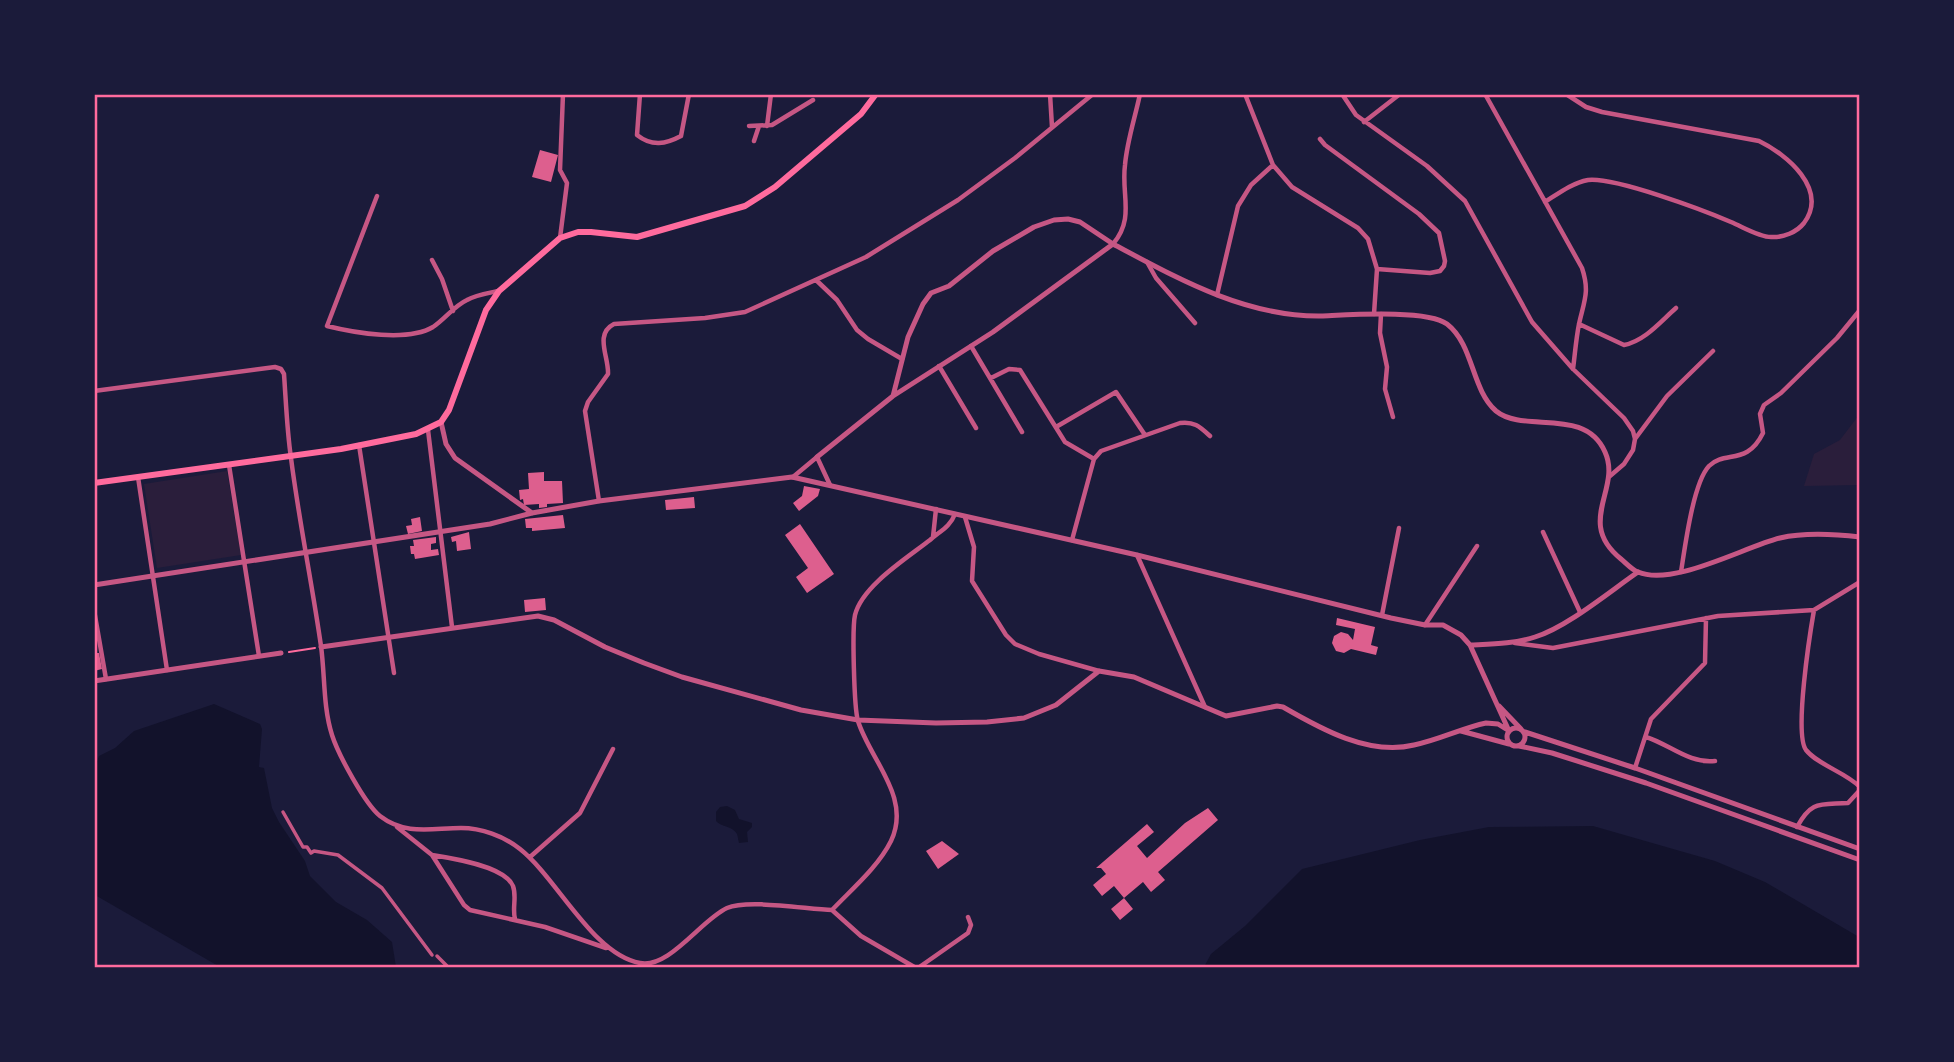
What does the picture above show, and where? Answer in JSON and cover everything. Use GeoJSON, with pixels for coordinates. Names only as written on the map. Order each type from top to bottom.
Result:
{"type":"FeatureCollection","features":[{"type":"Feature","properties":{"kind":"main road"},"geometry":{"type":"LineString","coordinates":[[94,483],[290,456],[428,430],[441,422],[456,395],[480,323],[499,291],[560,238],[578,232],[637,237],[745,206],[775,187],[861,114],[876,94]]}},
{"type":"Feature","properties":{"kind":"street"},"geometry":{"type":"LineString","coordinates":[[560,238],[567,183],[560,170],[563,94]]}},
{"type":"Feature","properties":{"kind":"street"},"geometry":{"type":"LineString","coordinates":[[640,94],[637,135],[657,145],[681,136],[689,94]]}},
{"type":"Feature","properties":{"kind":"street"},"geometry":{"type":"LineString","coordinates":[[767,126],[771,94]]}},
{"type":"Feature","properties":{"kind":"street"},"geometry":{"type":"LineString","coordinates":[[1050,94],[1052,127]]}},
{"type":"Feature","properties":{"kind":"street"},"geometry":{"type":"LineString","coordinates":[[599,501],[585,411],[588,402],[608,374],[603,340],[607,327],[614,324],[705,318],[745,312],[815,281],[882,248],[958,200],[1093,94]]}},
{"type":"Feature","properties":{"kind":"street"},"geometry":{"type":"LineString","coordinates":[[792,477],[893,396],[971,346],[1113,244],[1124,228],[1126,219],[1124,168],[1140,94]]}},
{"type":"Feature","properties":{"kind":"street"},"geometry":{"type":"LineString","coordinates":[[1245,94],[1273,165],[1292,187],[1358,228],[1368,239],[1377,268],[1377,314],[1386,360],[1385,389],[1393,417]]}},
{"type":"Feature","properties":{"kind":"street"},"geometry":{"type":"LineString","coordinates":[[1342,94],[1364,122],[1427,166],[1465,201],[1532,322],[1633,431],[1633,450],[1624,464],[1610,476]]}},
{"type":"Feature","properties":{"kind":"street"},"geometry":{"type":"LineString","coordinates":[[1364,122],[1400,94]]}},
{"type":"Feature","properties":{"kind":"street"},"geometry":{"type":"LineString","coordinates":[[1485,94],[1582,268],[1587,282],[1588,293],[1579,324],[1573,369]]}},
{"type":"Feature","properties":{"kind":"street"},"geometry":{"type":"LineString","coordinates":[[1545,202],[1575,183],[1607,181],[1693,207],[1770,238],[1788,236],[1804,224],[1812,207],[1811,192],[1801,174],[1779,151],[1759,141],[1602,112],[1586,107],[1566,94]]}},
{"type":"Feature","properties":{"kind":"street"},"geometry":{"type":"LineString","coordinates":[[749,126],[767,126],[778,122],[813,100]]}},
{"type":"Feature","properties":{"kind":"street"},"geometry":{"type":"LineString","coordinates":[[754,141],[759,127]]}},
{"type":"Feature","properties":{"kind":"street"},"geometry":{"type":"LineString","coordinates":[[1320,139],[1397,197],[1439,233],[1445,261],[1440,271],[1430,273],[1377,268]]}},
{"type":"Feature","properties":{"kind":"street"},"geometry":{"type":"LineString","coordinates":[[1217,296],[1238,206],[1251,185],[1273,165]]}},
{"type":"Feature","properties":{"kind":"street"},"geometry":{"type":"LineString","coordinates":[[377,196],[327,326],[405,336],[433,327],[467,299],[499,291]]}},
{"type":"Feature","properties":{"kind":"street"},"geometry":{"type":"LineString","coordinates":[[893,396],[914,322],[931,293],[949,286],[993,251],[1034,227],[1054,220],[1074,220],[1113,244],[1217,296],[1258,309],[1317,316],[1377,314],[1432,318],[1446,324],[1458,337],[1486,398],[1497,412],[1513,419],[1560,422],[1585,430],[1598,439],[1606,453],[1610,476],[1602,499],[1600,520],[1603,538],[1614,553],[1638,572],[1656,575],[1681,572],[1782,538],[1805,535],[1860,537]]}},
{"type":"Feature","properties":{"kind":"street"},"geometry":{"type":"LineString","coordinates":[[432,260],[453,311]]}},
{"type":"Feature","properties":{"kind":"street"},"geometry":{"type":"LineString","coordinates":[[1147,262],[1156,278],[1195,323]]}},
{"type":"Feature","properties":{"kind":"street"},"geometry":{"type":"LineString","coordinates":[[815,281],[836,300],[857,330],[902,359]]}},
{"type":"Feature","properties":{"kind":"street"},"geometry":{"type":"LineString","coordinates":[[1579,324],[1624,345],[1647,334],[1676,308]]}},
{"type":"Feature","properties":{"kind":"street"},"geometry":{"type":"LineString","coordinates":[[1681,572],[1693,504],[1704,474],[1716,461],[1740,457],[1752,448],[1763,433],[1760,414],[1764,405],[1781,393],[1819,357],[1860,310]]}},
{"type":"Feature","properties":{"kind":"street"},"geometry":{"type":"LineString","coordinates":[[971,346],[1022,432]]}},
{"type":"Feature","properties":{"kind":"street"},"geometry":{"type":"LineString","coordinates":[[1635,439],[1667,396],[1713,351]]}},
{"type":"Feature","properties":{"kind":"street"},"geometry":{"type":"LineString","coordinates":[[939,366],[976,428]]}},
{"type":"Feature","properties":{"kind":"street"},"geometry":{"type":"LineString","coordinates":[[94,391],[275,367],[281,369],[284,374],[290,456],[321,647],[332,737],[369,804],[378,815],[432,855],[470,910],[565,932],[632,961],[652,963],[662,959],[701,926],[731,906],[759,905],[832,910],[861,936],[917,968],[968,933],[971,925],[968,917]]}},
{"type":"Feature","properties":{"kind":"street"},"geometry":{"type":"LineString","coordinates":[[991,379],[1009,369],[1020,370],[1068,445],[1094,459]]}},
{"type":"Feature","properties":{"kind":"street"},"geometry":{"type":"LineString","coordinates":[[1056,427],[1116,392],[1145,435]]}},
{"type":"Feature","properties":{"kind":"street"},"geometry":{"type":"LineString","coordinates":[[441,422],[446,444],[455,458],[532,513]]}},
{"type":"Feature","properties":{"kind":"street"},"geometry":{"type":"LineString","coordinates":[[1072,540],[1094,459],[1101,451],[1190,422],[1198,425],[1210,436]]}},
{"type":"Feature","properties":{"kind":"street"},"geometry":{"type":"LineString","coordinates":[[428,430],[452,627]]}},
{"type":"Feature","properties":{"kind":"street"},"geometry":{"type":"LineString","coordinates":[[359,445],[394,673]]}},
{"type":"Feature","properties":{"kind":"street"},"geometry":{"type":"LineString","coordinates":[[817,457],[830,485]]}},
{"type":"Feature","properties":{"kind":"street"},"geometry":{"type":"LineString","coordinates":[[229,465],[259,656]]}},
{"type":"Feature","properties":{"kind":"street"},"geometry":{"type":"LineString","coordinates":[[138,477],[167,670]]}},
{"type":"Feature","properties":{"kind":"street"},"geometry":{"type":"LineString","coordinates":[[94,585],[489,524],[599,501],[792,477],[1072,540],[1425,625],[1443,625],[1461,635],[1470,645],[1509,731]]}},
{"type":"Feature","properties":{"kind":"street"},"geometry":{"type":"LineString","coordinates":[[933,537],[936,509]]}},
{"type":"Feature","properties":{"kind":"street"},"geometry":{"type":"LineString","coordinates":[[832,910],[885,852],[895,827],[896,806],[892,792],[858,720],[853,628],[857,606],[875,584],[946,529],[955,513]]}},
{"type":"Feature","properties":{"kind":"street"},"geometry":{"type":"LineString","coordinates":[[965,516],[974,547],[972,581],[1006,635],[1015,644],[1039,654],[1099,671],[1134,677],[1226,716],[1283,707],[1334,733],[1378,747],[1413,746],[1486,723],[1498,724],[1509,731]]}},
{"type":"Feature","properties":{"kind":"street"},"geometry":{"type":"LineString","coordinates":[[1382,615],[1399,528]]}},
{"type":"Feature","properties":{"kind":"street"},"geometry":{"type":"LineString","coordinates":[[1543,532],[1580,612]]}},
{"type":"Feature","properties":{"kind":"street"},"geometry":{"type":"LineString","coordinates":[[1425,625],[1477,546]]}},
{"type":"Feature","properties":{"kind":"street"},"geometry":{"type":"LineString","coordinates":[[1136,555],[1206,708]]}},
{"type":"Feature","properties":{"kind":"street"},"geometry":{"type":"LineString","coordinates":[[1514,643],[1538,636],[1580,612],[1638,572]]}},
{"type":"Feature","properties":{"kind":"street"},"geometry":{"type":"LineString","coordinates":[[1470,645],[1514,643],[1553,648],[1706,618],[1756,612],[1814,610],[1860,582]]}},
{"type":"Feature","properties":{"kind":"street"},"geometry":{"type":"LineString","coordinates":[[94,610],[106,679]]}},
{"type":"Feature","properties":{"kind":"street"},"geometry":{"type":"LineString","coordinates":[[1797,827],[1812,807],[1848,803],[1860,789],[1850,778],[1810,754],[1802,741],[1805,684],[1814,610]]}},
{"type":"Feature","properties":{"kind":"street"},"geometry":{"type":"LineString","coordinates":[[321,647],[521,617],[545,617],[605,647],[682,677],[801,710],[858,720],[936,723],[1024,718],[1056,705],[1099,671]]}},
{"type":"Feature","properties":{"kind":"street"},"geometry":{"type":"LineString","coordinates":[[1635,768],[1651,719],[1705,663],[1706,618]]}},
{"type":"Feature","properties":{"kind":"street"},"geometry":{"type":"LineString","coordinates":[[94,681],[281,653]]}},
{"type":"Feature","properties":{"kind":"street"},"geometry":{"type":"LineString","coordinates":[[1496,704],[1523,731],[1525,741],[1519,746]]}},
{"type":"Feature","properties":{"kind":"street"},"geometry":{"type":"LineString","coordinates":[[1511,745],[1507,737],[1509,731],[1516,727],[1860,849]]}},
{"type":"Feature","properties":{"kind":"street"},"geometry":{"type":"LineString","coordinates":[[1458,730],[1552,753],[1646,783],[1860,860]]}},
{"type":"Feature","properties":{"kind":"street"},"geometry":{"type":"LineString","coordinates":[[1646,737],[1663,742],[1692,759],[1715,761]]}},
{"type":"Feature","properties":{"kind":"street"},"geometry":{"type":"LineString","coordinates":[[530,857],[580,813],[613,749]]}},
{"type":"Feature","properties":{"kind":"street"},"geometry":{"type":"LineString","coordinates":[[283,813],[303,847],[307,847],[311,853],[314,851],[338,855],[382,888],[435,956],[449,968]]}},
{"type":"Feature","properties":{"kind":"street"},"geometry":{"type":"LineString","coordinates":[[392,824],[417,831],[464,828],[489,833],[508,841],[530,857],[607,948]]}},
{"type":"Feature","properties":{"kind":"street"},"geometry":{"type":"LineString","coordinates":[[432,855],[479,866],[506,876],[514,890],[516,920]]}},
{"type":"Feature","properties":{"kind":"path"},"geometry":{"type":"LineString","coordinates":[[281,653],[321,647]]}},
{"type":"Feature","properties":{"kind":"shaded area"},"geometry":{"type":"Polygon","coordinates":[[[1859,415],[1859,485],[1804,486],[1814,454],[1840,440],[1859,415]]]}},
{"type":"Feature","properties":{"kind":"shaded area"},"geometry":{"type":"Polygon","coordinates":[[[227,471],[241,555],[157,568],[144,484],[227,471]]]}},
{"type":"Feature","properties":{"kind":"shaded area"},"geometry":{"type":"Polygon","coordinates":[[[214,704],[260,724],[262,729],[259,767],[264,768],[272,808],[279,822],[305,861],[310,876],[336,902],[367,920],[392,942],[396,967],[220,967],[95,895],[94,769],[99,756],[115,748],[134,731],[214,704]]]}},
{"type":"Feature","properties":{"kind":"shaded area"},"geometry":{"type":"Polygon","coordinates":[[[727,806],[735,810],[739,819],[752,823],[747,832],[748,842],[739,843],[735,831],[716,821],[716,812],[720,807],[727,806]]]}},
{"type":"Feature","properties":{"kind":"shaded area"},"geometry":{"type":"Polygon","coordinates":[[[1593,826],[1715,861],[1765,882],[1859,937],[1859,967],[1204,967],[1211,954],[1245,926],[1302,869],[1420,840],[1489,827],[1593,826]]]}},
{"type":"Feature","properties":{"kind":"building"},"geometry":{"type":"Polygon","coordinates":[[[540,150],[558,155],[551,182],[532,177],[540,150]]]}},
{"type":"Feature","properties":{"kind":"building"},"geometry":{"type":"Polygon","coordinates":[[[544,472],[544,481],[562,481],[563,503],[547,504],[547,507],[539,508],[539,504],[524,505],[523,499],[520,500],[519,490],[529,489],[528,473],[544,472]]]}},
{"type":"Feature","properties":{"kind":"building"},"geometry":{"type":"Polygon","coordinates":[[[804,486],[820,489],[818,496],[799,511],[793,503],[802,496],[804,486]]]}},
{"type":"Feature","properties":{"kind":"building"},"geometry":{"type":"Polygon","coordinates":[[[694,497],[695,508],[666,510],[665,500],[694,497]]]}},
{"type":"Feature","properties":{"kind":"building"},"geometry":{"type":"Polygon","coordinates":[[[563,515],[565,528],[532,531],[532,528],[526,528],[525,519],[563,515]]]}},
{"type":"Feature","properties":{"kind":"building"},"geometry":{"type":"Polygon","coordinates":[[[420,517],[422,531],[408,534],[406,526],[412,525],[411,519],[420,517]]]}},
{"type":"Feature","properties":{"kind":"building"},"geometry":{"type":"Polygon","coordinates":[[[800,524],[834,574],[807,593],[796,577],[808,568],[785,535],[800,524]]]}},
{"type":"Feature","properties":{"kind":"building"},"geometry":{"type":"Polygon","coordinates":[[[469,532],[471,549],[457,551],[456,541],[452,542],[451,537],[469,532]]]}},
{"type":"Feature","properties":{"kind":"building"},"geometry":{"type":"Polygon","coordinates":[[[436,537],[436,543],[431,544],[431,550],[438,549],[439,555],[415,559],[410,546],[414,546],[413,540],[436,537]]]}},
{"type":"Feature","properties":{"kind":"building"},"geometry":{"type":"Polygon","coordinates":[[[545,598],[546,610],[525,612],[524,600],[545,598]]]}},
{"type":"Feature","properties":{"kind":"building"},"geometry":{"type":"Polygon","coordinates":[[[1337,618],[1375,627],[1371,645],[1378,647],[1376,655],[1351,649],[1344,653],[1336,651],[1332,643],[1334,636],[1341,632],[1348,634],[1353,640],[1355,629],[1336,625],[1337,618]]]}},
{"type":"Feature","properties":{"kind":"building"},"geometry":{"type":"Polygon","coordinates":[[[94,653],[99,653],[102,669],[94,671],[94,653]]]}},
{"type":"Feature","properties":{"kind":"building"},"geometry":{"type":"Polygon","coordinates":[[[1208,808],[1218,820],[1158,872],[1165,880],[1151,892],[1143,882],[1124,898],[1114,886],[1102,896],[1093,885],[1106,874],[1101,868],[1096,868],[1147,824],[1154,832],[1137,846],[1147,858],[1185,823],[1208,808]]]}},
{"type":"Feature","properties":{"kind":"building"},"geometry":{"type":"Polygon","coordinates":[[[942,841],[959,854],[938,869],[926,851],[942,841]]]}},
{"type":"Feature","properties":{"kind":"building"},"geometry":{"type":"Polygon","coordinates":[[[1124,898],[1133,909],[1120,920],[1111,909],[1124,898]]]}}]}
